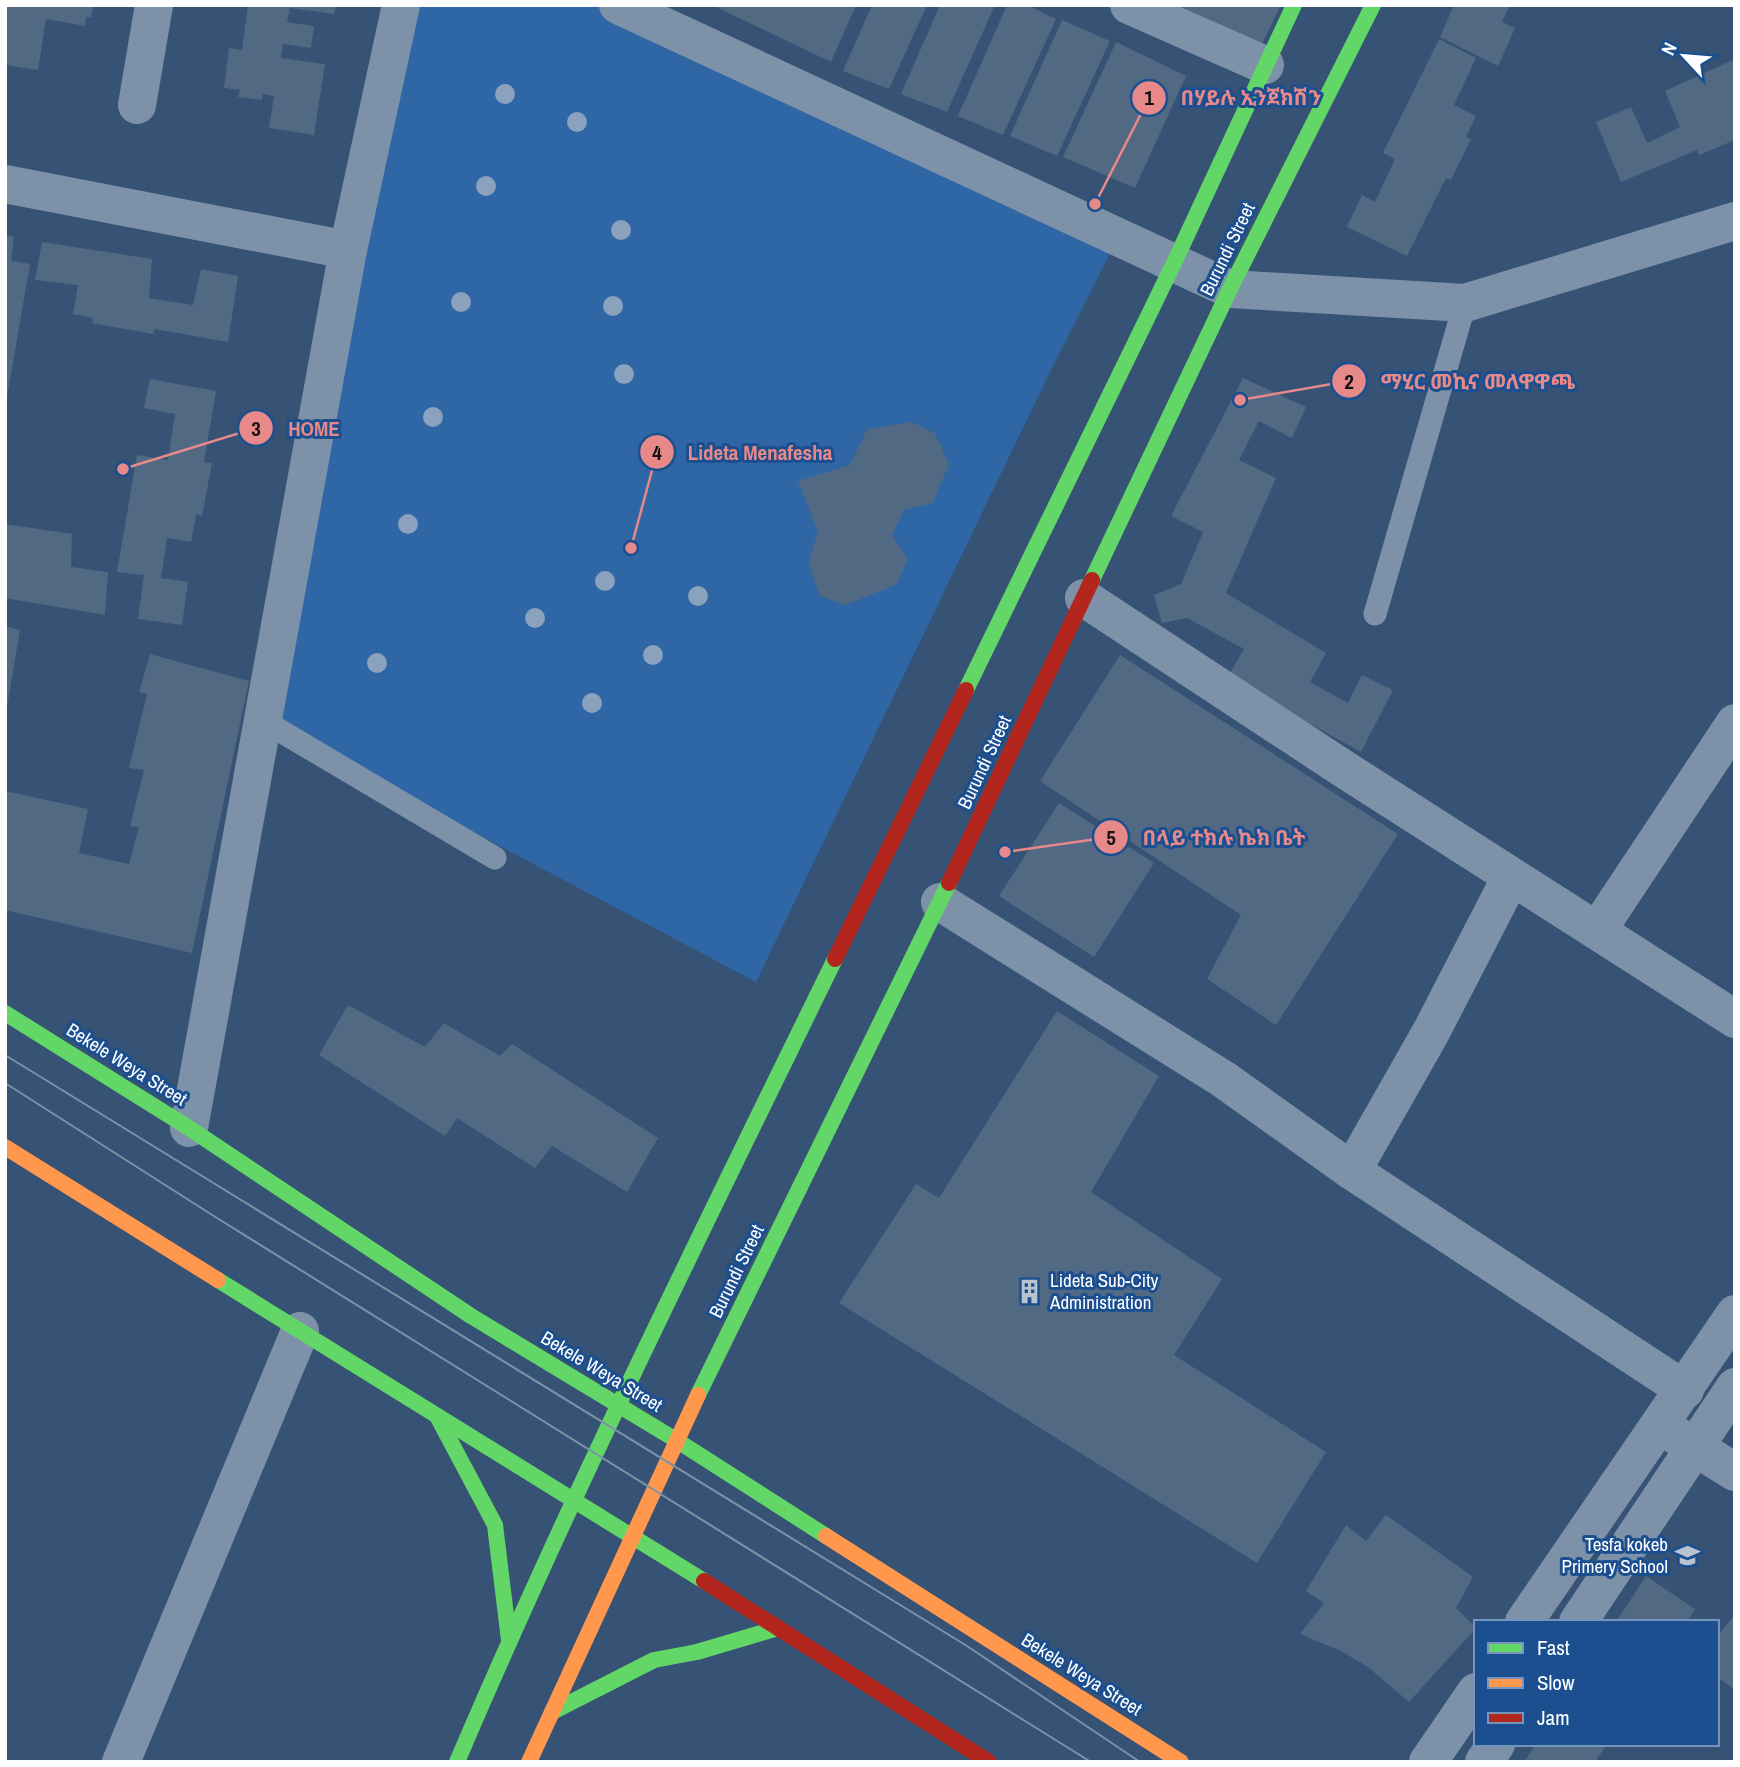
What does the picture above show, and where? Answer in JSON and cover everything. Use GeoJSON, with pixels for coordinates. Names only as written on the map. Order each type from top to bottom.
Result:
{"type":"FeatureCollection","features":[{"type":"Feature","properties":{"kind":"main road"},"geometry":{"type":"LineString","coordinates":[[457,1762],[509,1640],[665,1307],[1174,263],[1294,5]]}},
{"type":"Feature","properties":{"kind":"main road","name":"Burundi Street"},"geometry":{"type":"LineString","coordinates":[[529,1762],[677,1440],[940,902],[1230,289],[1373,5]]}},
{"type":"Feature","properties":{"kind":"main road","name":"Bekele Weya Street"},"geometry":{"type":"LineString","coordinates":[[5,1013],[189,1128],[471,1316],[677,1440],[1181,1762]]}},
{"type":"Feature","properties":{"kind":"main road"},"geometry":{"type":"LineString","coordinates":[[5,1147],[632,1536],[989,1762]]}},
{"type":"Feature","properties":{"kind":"main road"},"geometry":{"type":"LineString","coordinates":[[436,1414],[495,1525],[509,1640]]}},
{"type":"Feature","properties":{"kind":"main road"},"geometry":{"type":"LineString","coordinates":[[552,1712],[654,1660],[697,1652],[778,1628]]}},
{"type":"Feature","properties":{"kind":"street"},"geometry":{"type":"LineString","coordinates":[[137,105],[154,5]]}},
{"type":"Feature","properties":{"kind":"street"},"geometry":{"type":"LineString","coordinates":[[189,1128],[348,250],[401,5]]}},
{"type":"Feature","properties":{"kind":"street"},"geometry":{"type":"LineString","coordinates":[[618,5],[1230,289],[1465,303],[1735,221]]}},
{"type":"Feature","properties":{"kind":"street"},"geometry":{"type":"LineString","coordinates":[[1129,5],[1265,65]]}},
{"type":"Feature","properties":{"kind":"street"},"geometry":{"type":"LineString","coordinates":[[5,184],[348,250]]}},
{"type":"Feature","properties":{"kind":"street"},"geometry":{"type":"LineString","coordinates":[[1084,598],[1511,877],[1735,1019]]}},
{"type":"Feature","properties":{"kind":"street"},"geometry":{"type":"LineString","coordinates":[[1597,931],[1735,723]]}},
{"type":"Feature","properties":{"kind":"street"},"geometry":{"type":"LineString","coordinates":[[1352,1171],[1431,1032],[1511,877]]}},
{"type":"Feature","properties":{"kind":"street"},"geometry":{"type":"LineString","coordinates":[[940,902],[1223,1079],[1352,1171],[1685,1390]]}},
{"type":"Feature","properties":{"kind":"street"},"geometry":{"type":"LineString","coordinates":[[1525,1620],[1735,1314]]}},
{"type":"Feature","properties":{"kind":"street"},"geometry":{"type":"LineString","coordinates":[[121,1762],[300,1331]]}},
{"type":"Feature","properties":{"kind":"street"},"geometry":{"type":"LineString","coordinates":[[1579,1620],[1735,1387]]}},
{"type":"Feature","properties":{"kind":"street"},"geometry":{"type":"LineString","coordinates":[[1660,1424],[1735,1472]]}},
{"type":"Feature","properties":{"kind":"street"},"geometry":{"type":"LineString","coordinates":[[1428,1762],[1474,1695]]}},
{"type":"Feature","properties":{"kind":"street"},"geometry":{"type":"LineString","coordinates":[[1485,1762],[1495,1746]]}},
{"type":"Feature","properties":{"kind":"lane"},"geometry":{"type":"LineString","coordinates":[[1376,614],[1465,303]]}},
{"type":"Feature","properties":{"kind":"lane"},"geometry":{"type":"LineString","coordinates":[[262,720],[495,858]]}},
{"type":"Feature","properties":{"kind":"shaded area"},"geometry":{"type":"Polygon","coordinates":[[[402,5],[618,5],[1118,237],[1048,376],[756,982],[262,720],[402,5]]]}},
{"type":"Feature","properties":{"kind":"building"},"geometry":{"type":"Polygon","coordinates":[[[5,5],[93,5],[91,18],[86,17],[85,26],[46,19],[38,70],[5,65],[5,5]]]}},
{"type":"Feature","properties":{"kind":"building"},"geometry":{"type":"Polygon","coordinates":[[[248,5],[336,5],[334,14],[290,8],[287,22],[314,26],[311,48],[283,44],[281,58],[325,64],[314,135],[269,128],[274,96],[263,94],[262,100],[238,97],[240,90],[224,88],[229,48],[242,50],[248,5]]]}},
{"type":"Feature","properties":{"kind":"building"},"geometry":{"type":"Polygon","coordinates":[[[712,5],[856,5],[831,62],[712,5]]]}},
{"type":"Feature","properties":{"kind":"building"},"geometry":{"type":"Polygon","coordinates":[[[872,5],[927,5],[889,89],[843,71],[872,5]]]}},
{"type":"Feature","properties":{"kind":"building"},"geometry":{"type":"Polygon","coordinates":[[[940,5],[995,5],[947,112],[901,94],[940,5]]]}},
{"type":"Feature","properties":{"kind":"building"},"geometry":{"type":"Polygon","coordinates":[[[1007,5],[1027,5],[1056,19],[1003,135],[958,116],[1007,5]]]}},
{"type":"Feature","properties":{"kind":"building"},"geometry":{"type":"Polygon","coordinates":[[[1157,5],[1281,5],[1259,50],[1157,5]]]}},
{"type":"Feature","properties":{"kind":"building"},"geometry":{"type":"Polygon","coordinates":[[[1454,5],[1510,5],[1502,22],[1515,28],[1498,66],[1440,37],[1454,5]]]}},
{"type":"Feature","properties":{"kind":"building"},"geometry":{"type":"Polygon","coordinates":[[[1062,20],[1110,41],[1057,156],[1010,136],[1062,20]]]}},
{"type":"Feature","properties":{"kind":"building"},"geometry":{"type":"Polygon","coordinates":[[[1439,39],[1476,58],[1454,105],[1476,116],[1466,137],[1471,139],[1451,180],[1446,178],[1407,256],[1347,227],[1362,195],[1375,202],[1395,159],[1383,153],[1439,39]]]}},
{"type":"Feature","properties":{"kind":"building"},"geometry":{"type":"Polygon","coordinates":[[[1116,42],[1186,76],[1135,188],[1063,157],[1116,42]]]}},
{"type":"Feature","properties":{"kind":"building"},"geometry":{"type":"Polygon","coordinates":[[[1735,59],[1735,140],[1699,155],[1697,150],[1621,182],[1596,122],[1631,107],[1647,143],[1680,127],[1665,91],[1735,59]]]}},
{"type":"Feature","properties":{"kind":"building"},"geometry":{"type":"Polygon","coordinates":[[[5,235],[14,237],[11,261],[30,264],[7,397],[5,235]]]}},
{"type":"Feature","properties":{"kind":"building"},"geometry":{"type":"Polygon","coordinates":[[[42,242],[152,259],[149,298],[193,305],[201,269],[238,276],[228,342],[155,329],[153,334],[92,323],[93,318],[73,314],[78,285],[35,280],[42,242]]]}},
{"type":"Feature","properties":{"kind":"building"},"geometry":{"type":"Polygon","coordinates":[[[1243,378],[1306,407],[1292,438],[1259,421],[1239,460],[1276,478],[1226,593],[1326,653],[1310,682],[1348,703],[1362,675],[1393,690],[1361,752],[1227,678],[1244,649],[1187,618],[1162,623],[1154,595],[1181,584],[1203,532],[1171,516],[1243,378]]]}},
{"type":"Feature","properties":{"kind":"building"},"geometry":{"type":"Polygon","coordinates":[[[150,379],[216,391],[204,462],[212,463],[202,516],[196,515],[191,542],[167,538],[161,578],[188,582],[182,625],[138,619],[144,575],[117,572],[137,455],[168,460],[175,414],[144,408],[150,379]]]}},
{"type":"Feature","properties":{"kind":"building"},"geometry":{"type":"Polygon","coordinates":[[[912,422],[935,433],[949,464],[933,503],[904,510],[892,535],[908,559],[896,585],[845,605],[820,596],[808,563],[818,532],[798,481],[850,465],[867,429],[912,422]]]}},
{"type":"Feature","properties":{"kind":"building"},"geometry":{"type":"Polygon","coordinates":[[[5,524],[72,534],[71,567],[108,572],[105,615],[5,598],[5,524]]]}},
{"type":"Feature","properties":{"kind":"building"},"geometry":{"type":"Polygon","coordinates":[[[5,626],[20,630],[7,707],[5,707],[5,626]]]}},
{"type":"Feature","properties":{"kind":"building"},"geometry":{"type":"Polygon","coordinates":[[[150,654],[249,681],[192,953],[5,910],[5,791],[88,809],[79,853],[129,864],[139,827],[130,826],[144,770],[129,768],[147,694],[139,692],[150,654]]]}},
{"type":"Feature","properties":{"kind":"building"},"geometry":{"type":"Polygon","coordinates":[[[1120,655],[1398,834],[1276,1025],[1207,979],[1241,915],[1040,781],[1120,655]]]}},
{"type":"Feature","properties":{"kind":"building"},"geometry":{"type":"Polygon","coordinates":[[[1059,803],[1154,863],[1094,957],[999,896],[1059,803]]]}},
{"type":"Feature","properties":{"kind":"building"},"geometry":{"type":"Polygon","coordinates":[[[348,1005],[425,1047],[444,1023],[500,1056],[512,1044],[658,1138],[627,1192],[552,1146],[535,1168],[457,1118],[445,1136],[319,1055],[348,1005]]]}},
{"type":"Feature","properties":{"kind":"building","name":"Lideta Sub-City Administration"},"geometry":{"type":"Polygon","coordinates":[[[1057,1011],[1159,1076],[1091,1192],[1222,1279],[1174,1355],[1326,1452],[1257,1563],[839,1303],[916,1184],[939,1198],[1057,1011]]]}},
{"type":"Feature","properties":{"kind":"building"},"geometry":{"type":"Polygon","coordinates":[[[1386,1515],[1473,1577],[1456,1608],[1474,1626],[1474,1630],[1409,1702],[1368,1667],[1341,1651],[1300,1634],[1324,1603],[1306,1591],[1346,1525],[1366,1541],[1386,1515]]]}},
{"type":"Feature","properties":{"kind":"building"},"geometry":{"type":"Polygon","coordinates":[[[1646,1576],[1695,1609],[1688,1620],[1617,1620],[1646,1576]]]}},
{"type":"Feature","properties":{"kind":"building"},"geometry":{"type":"Polygon","coordinates":[[[1735,1614],[1735,1690],[1719,1678],[1719,1634],[1735,1614]]]}},
{"type":"Feature","properties":{"kind":"building"},"geometry":{"type":"Polygon","coordinates":[[[1535,1746],[1606,1746],[1595,1762],[1524,1762],[1535,1746]]]}},
{"type":"Feature","properties":{"kind":"tram line"},"geometry":{"type":"LineString","coordinates":[[5,1055],[967,1646],[1140,1762]]}},
{"type":"Feature","properties":{"kind":"tram line"},"geometry":{"type":"LineString","coordinates":[[5,1083],[1091,1762]]}},
{"type":"Feature","properties":{"kind":"traffic: fast"},"geometry":{"type":"LineString","coordinates":[[966,690],[1174,263],[1294,5]]}},
{"type":"Feature","properties":{"kind":"traffic: fast"},"geometry":{"type":"LineString","coordinates":[[1092,580],[1230,289],[1373,5]]}},
{"type":"Feature","properties":{"kind":"traffic: fast"},"geometry":{"type":"LineString","coordinates":[[698,1395],[949,883]]}},
{"type":"Feature","properties":{"kind":"traffic: fast"},"geometry":{"type":"LineString","coordinates":[[457,1762],[593,1459],[835,959]]}},
{"type":"Feature","properties":{"kind":"traffic: fast"},"geometry":{"type":"LineString","coordinates":[[5,1013],[189,1128],[471,1316],[676,1440],[826,1536]]}},
{"type":"Feature","properties":{"kind":"traffic: fast"},"geometry":{"type":"LineString","coordinates":[[218,1280],[704,1581]]}},
{"type":"Feature","properties":{"kind":"traffic: fast"},"geometry":{"type":"LineString","coordinates":[[437,1416],[495,1525],[509,1640]]}},
{"type":"Feature","properties":{"kind":"traffic: fast"},"geometry":{"type":"LineString","coordinates":[[552,1712],[654,1660],[697,1652],[778,1628]]}},
{"type":"Feature","properties":{"kind":"traffic: slow"},"geometry":{"type":"LineString","coordinates":[[5,1147],[218,1280]]}},
{"type":"Feature","properties":{"kind":"traffic: slow"},"geometry":{"type":"LineString","coordinates":[[529,1762],[698,1395]]}},
{"type":"Feature","properties":{"kind":"traffic: slow"},"geometry":{"type":"LineString","coordinates":[[826,1536],[1181,1762]]}},
{"type":"Feature","properties":{"kind":"traffic: jam"},"geometry":{"type":"LineString","coordinates":[[949,883],[1092,580]]}},
{"type":"Feature","properties":{"kind":"traffic: jam"},"geometry":{"type":"LineString","coordinates":[[835,959],[966,690]]}},
{"type":"Feature","properties":{"kind":"traffic: jam"},"geometry":{"type":"LineString","coordinates":[[704,1581],[989,1762]]}},
{"type":"Feature","properties":{"kind":"place","name":"በሃይሉ ኢንጀክሽን"},"geometry":{"type":"Point","coordinates":[1095,204]}},
{"type":"Feature","properties":{"kind":"place","name":"ማሂር መኪና መለዋዋጫ"},"geometry":{"type":"Point","coordinates":[1240,400]}},
{"type":"Feature","properties":{"kind":"place","name":"HOME"},"geometry":{"type":"Point","coordinates":[123,469]}},
{"type":"Feature","properties":{"kind":"place","name":"Lideta Menafesha"},"geometry":{"type":"Point","coordinates":[631,548]}},
{"type":"Feature","properties":{"kind":"place","name":"በላይ ተክሉ ኬክ ቤት"},"geometry":{"type":"Point","coordinates":[1005,852]}},
{"type":"Feature","properties":{"kind":"place","name":"Lideta Sub-City Administration"},"geometry":{"type":"Point","coordinates":[1030,1291]}},
{"type":"Feature","properties":{"kind":"place","name":"Tesfa kokeb Primery School"},"geometry":{"type":"Point","coordinates":[1688,1555]}}]}
